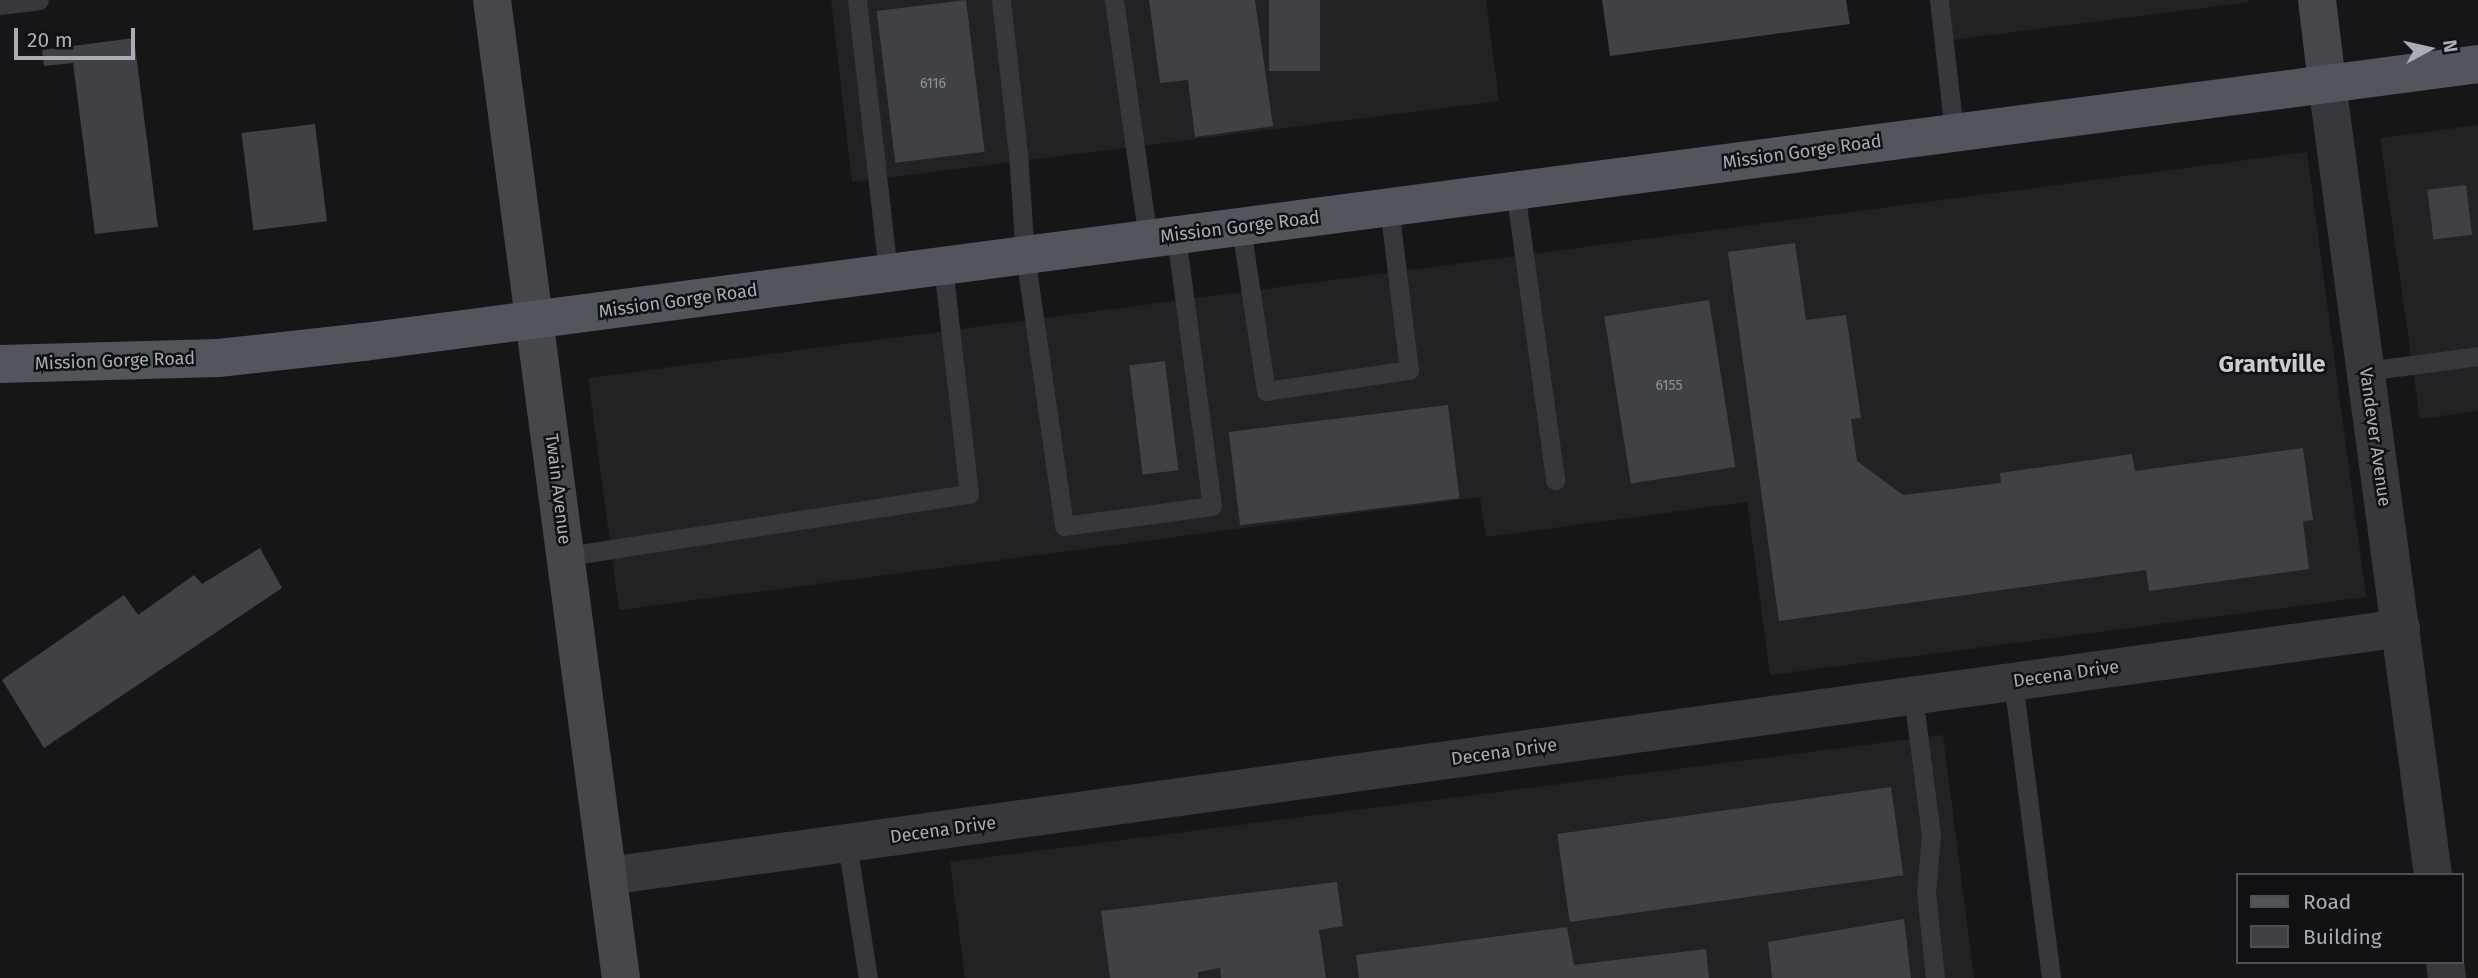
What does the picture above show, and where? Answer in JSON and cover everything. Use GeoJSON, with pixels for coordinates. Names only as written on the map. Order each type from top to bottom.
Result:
{"type":"FeatureCollection","features":[{"type":"Feature","properties":{"kind":"main road","name":"Mission Gorge Road"},"geometry":{"type":"LineString","coordinates":[[0,363],[218,358],[536,320],[2478,64]]}},
{"type":"Feature","properties":{"kind":"street","name":"Twain Avenue"},"geometry":{"type":"LineString","coordinates":[[492,0],[621,978]]}},
{"type":"Feature","properties":{"kind":"street","name":"Vandever Avenue"},"geometry":{"type":"LineString","coordinates":[[2317,0],[2433,873]]}},
{"type":"Feature","properties":{"kind":"street","name":"Decena Drive"},"geometry":{"type":"LineString","coordinates":[[608,876],[2401,628]]}},
{"type":"Feature","properties":{"kind":"lane"},"geometry":{"type":"LineString","coordinates":[[0,5],[39,0]]}},
{"type":"Feature","properties":{"kind":"lane"},"geometry":{"type":"LineString","coordinates":[[857,0],[888,273]]}},
{"type":"Feature","properties":{"kind":"lane"},"geometry":{"type":"LineString","coordinates":[[1001,0],[1018,153],[1025,255],[1064,526],[1212,506],[1114,0]]}},
{"type":"Feature","properties":{"kind":"lane"},"geometry":{"type":"LineString","coordinates":[[1939,0],[1954,131]]}},
{"type":"Feature","properties":{"kind":"lane"},"geometry":{"type":"LineString","coordinates":[[1515,190],[1555,480]]}},
{"type":"Feature","properties":{"kind":"lane"},"geometry":{"type":"LineString","coordinates":[[1241,228],[1266,391],[1409,370],[1389,206]]}},
{"type":"Feature","properties":{"kind":"lane"},"geometry":{"type":"LineString","coordinates":[[567,556],[969,494],[943,265]]}},
{"type":"Feature","properties":{"kind":"lane"},"geometry":{"type":"LineString","coordinates":[[2366,371],[2478,356]]}},
{"type":"Feature","properties":{"kind":"lane"},"geometry":{"type":"LineString","coordinates":[[2013,681],[2051,978]]}},
{"type":"Feature","properties":{"kind":"lane"},"geometry":{"type":"LineString","coordinates":[[1913,695],[1931,835],[1926,892],[1935,978]]}},
{"type":"Feature","properties":{"kind":"lane"},"geometry":{"type":"LineString","coordinates":[[847,843],[868,978]]}},
{"type":"Feature","properties":{"kind":"shaded area"},"geometry":{"type":"Polygon","coordinates":[[[831,0],[1486,0],[1499,101],[852,182],[831,0]]]}},
{"type":"Feature","properties":{"kind":"shaded area"},"geometry":{"type":"Polygon","coordinates":[[[1947,0],[2249,0],[2249,2],[1952,40],[1947,0]]]}},
{"type":"Feature","properties":{"kind":"shaded area"},"geometry":{"type":"Polygon","coordinates":[[[2478,125],[2478,411],[2420,419],[2380,138],[2478,125]]]}},
{"type":"Feature","properties":{"kind":"shaded area"},"geometry":{"type":"Polygon","coordinates":[[[2307,152],[2366,597],[1770,675],[1747,502],[1486,537],[1480,497],[619,610],[588,378],[2307,152]]]}},
{"type":"Feature","properties":{"kind":"shaded area"},"geometry":{"type":"Polygon","coordinates":[[[1943,735],[1974,978],[965,978],[950,862],[1943,735]]]}},
{"type":"Feature","properties":{"kind":"building"},"geometry":{"type":"Polygon","coordinates":[[[966,0],[985,152],[895,163],[877,11],[966,0]]]}},
{"type":"Feature","properties":{"kind":"building"},"geometry":{"type":"Polygon","coordinates":[[[1149,0],[1255,0],[1273,126],[1195,137],[1188,80],[1160,83],[1149,0]]]}},
{"type":"Feature","properties":{"kind":"building"},"geometry":{"type":"Polygon","coordinates":[[[1269,0],[1320,0],[1320,71],[1269,71],[1269,0]]]}},
{"type":"Feature","properties":{"kind":"building"},"geometry":{"type":"Polygon","coordinates":[[[1602,0],[1846,0],[1850,24],[1610,56],[1602,0]]]}},
{"type":"Feature","properties":{"kind":"building"},"geometry":{"type":"Polygon","coordinates":[[[134,38],[158,227],[95,234],[73,63],[44,66],[42,50],[134,38]]]}},
{"type":"Feature","properties":{"kind":"building"},"geometry":{"type":"Polygon","coordinates":[[[315,124],[327,221],[253,230],[242,133],[315,124]]]}},
{"type":"Feature","properties":{"kind":"building"},"geometry":{"type":"Polygon","coordinates":[[[2466,185],[2472,235],[2433,239],[2427,190],[2466,185]]]}},
{"type":"Feature","properties":{"kind":"building"},"geometry":{"type":"Polygon","coordinates":[[[1795,243],[1806,320],[1846,315],[1861,418],[1851,419],[1857,461],[1903,495],[2001,483],[2000,473],[2132,454],[2135,471],[2303,448],[2313,520],[2303,521],[2309,569],[2149,591],[2146,570],[1779,621],[1728,252],[1795,243]]]}},
{"type":"Feature","properties":{"kind":"building"},"geometry":{"type":"Polygon","coordinates":[[[1709,300],[1735,467],[1631,484],[1604,317],[1709,300]]]}},
{"type":"Feature","properties":{"kind":"building"},"geometry":{"type":"Polygon","coordinates":[[[1165,361],[1178,470],[1143,475],[1129,365],[1165,361]]]}},
{"type":"Feature","properties":{"kind":"building"},"geometry":{"type":"Polygon","coordinates":[[[1448,405],[1459,498],[1240,525],[1229,432],[1448,405]]]}},
{"type":"Feature","properties":{"kind":"building"},"geometry":{"type":"Polygon","coordinates":[[[260,548],[282,588],[44,748],[2,680],[124,595],[138,615],[194,575],[202,584],[260,548]]]}},
{"type":"Feature","properties":{"kind":"building"},"geometry":{"type":"Polygon","coordinates":[[[1891,787],[1903,875],[1570,922],[1557,834],[1891,787]]]}},
{"type":"Feature","properties":{"kind":"building"},"geometry":{"type":"Polygon","coordinates":[[[1337,882],[1343,926],[1319,930],[1326,978],[1221,978],[1220,968],[1198,972],[1198,978],[1110,978],[1101,911],[1337,882]]]}},
{"type":"Feature","properties":{"kind":"building"},"geometry":{"type":"Polygon","coordinates":[[[1904,919],[1911,978],[1772,978],[1768,942],[1904,919]]]}},
{"type":"Feature","properties":{"kind":"building"},"geometry":{"type":"Polygon","coordinates":[[[1567,927],[1574,965],[1706,949],[1709,978],[1359,978],[1356,955],[1567,927]]]}},
{"type":"Feature","properties":{"kind":"district","name":"Grantville"},"geometry":{"type":"Point","coordinates":[2272,365]}}]}
